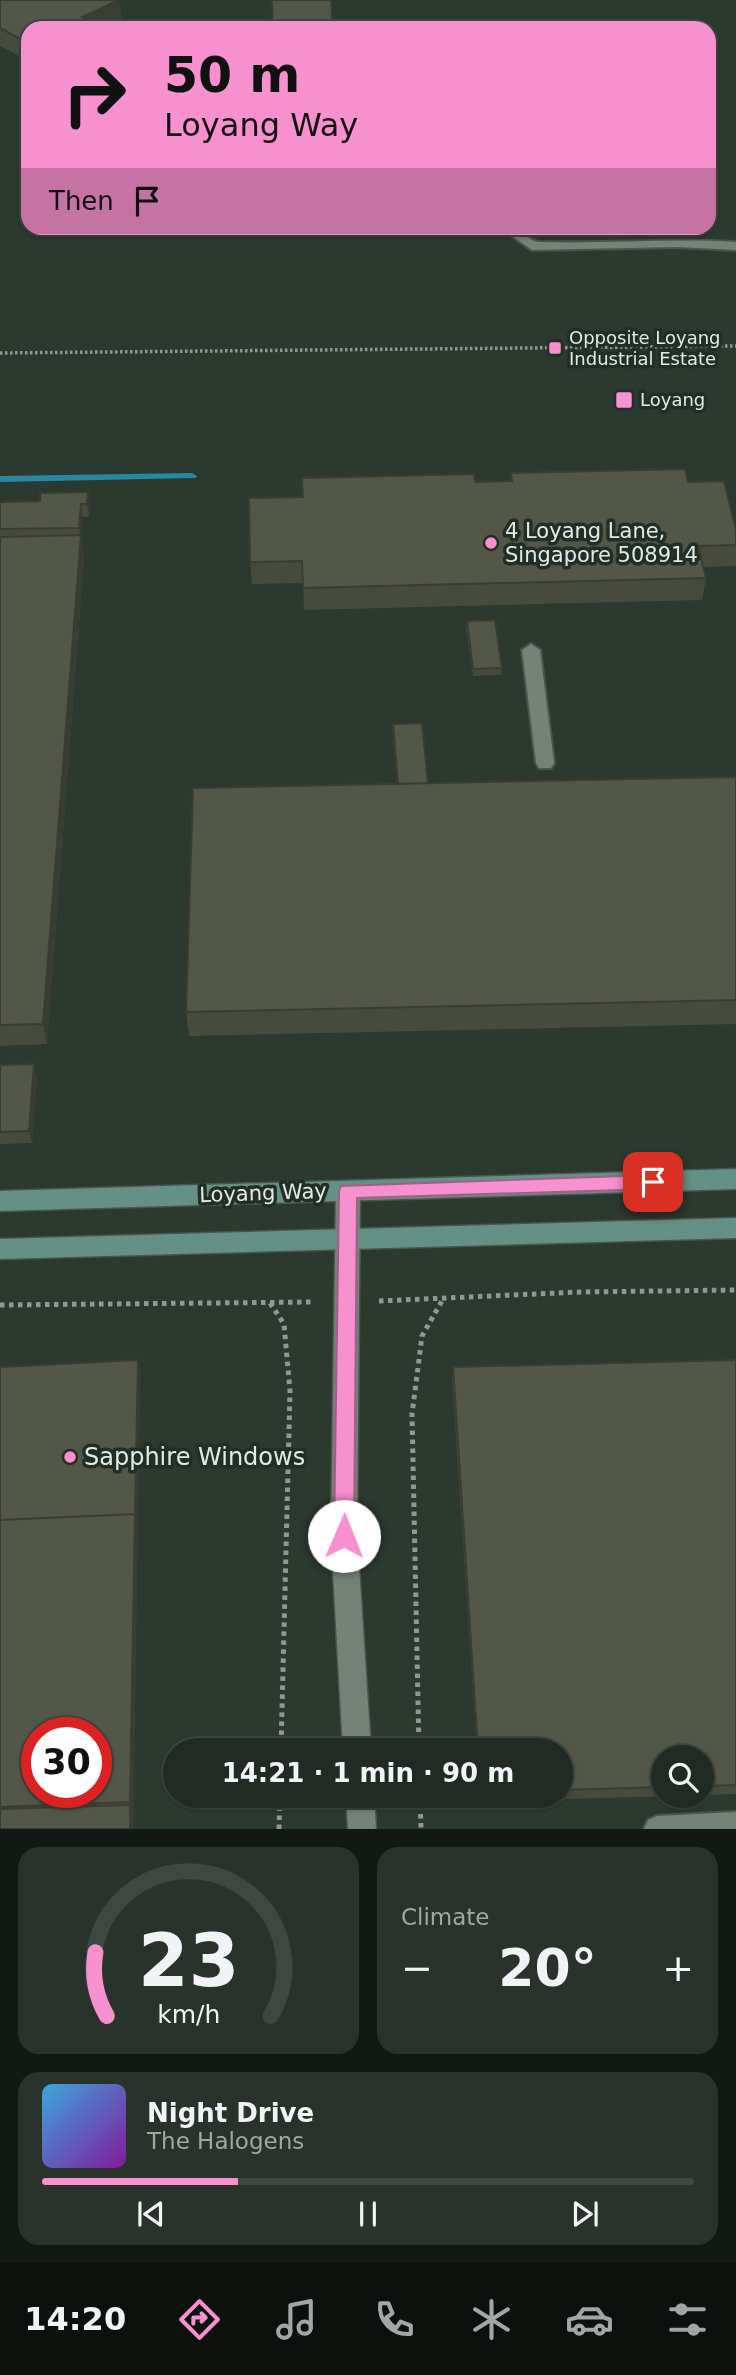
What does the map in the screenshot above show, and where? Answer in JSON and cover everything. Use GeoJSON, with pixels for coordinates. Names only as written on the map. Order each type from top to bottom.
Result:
{"type":"FeatureCollection","features":[{"type":"Feature","properties":{"kind":"main road","name":"Loyang Way"},"geometry":{"type":"LineString","coordinates":[[0,1201],[736,1180]]}},
{"type":"Feature","properties":{"kind":"main road"},"geometry":{"type":"LineString","coordinates":[[0,1249],[736,1228]]}},
{"type":"Feature","properties":{"kind":"street"},"geometry":{"type":"LineString","coordinates":[[348,1191],[344,1536],[356,1738]]}},
{"type":"Feature","properties":{"kind":"street"},"geometry":{"type":"LineString","coordinates":[[361,1808],[362,1829]]}},
{"type":"Feature","properties":{"kind":"lane"},"geometry":{"type":"LineString","coordinates":[[517,235],[532,246],[677,243],[736,246]]}},
{"type":"Feature","properties":{"kind":"lane"},"geometry":{"type":"LineString","coordinates":[[531,650],[545,763]]}},
{"type":"Feature","properties":{"kind":"lane"},"geometry":{"type":"LineString","coordinates":[[657,1829],[736,1825]]}},
{"type":"Feature","properties":{"kind":"path"},"geometry":{"type":"LineString","coordinates":[[0,353],[736,346]]}},
{"type":"Feature","properties":{"kind":"path"},"geometry":{"type":"LineString","coordinates":[[0,1305],[346,1302],[580,1292],[736,1290]]}},
{"type":"Feature","properties":{"kind":"path"},"geometry":{"type":"LineString","coordinates":[[419,1738],[412,1414],[422,1336],[443,1298]]}},
{"type":"Feature","properties":{"kind":"path"},"geometry":{"type":"LineString","coordinates":[[270,1303],[284,1324],[290,1391],[281,1738]]}},
{"type":"Feature","properties":{"kind":"path"},"geometry":{"type":"LineString","coordinates":[[279,1829],[280,1808]]}},
{"type":"Feature","properties":{"kind":"path"},"geometry":{"type":"LineString","coordinates":[[420,1808],[421,1829]]}},
{"type":"Feature","properties":{"kind":"building"},"geometry":{"type":"Polygon","coordinates":[[[0,0],[119,0],[82,17],[90,21],[21,21],[21,39],[0,28],[0,0]]]}},
{"type":"Feature","properties":{"kind":"building"},"geometry":{"type":"Polygon","coordinates":[[[272,0],[331,0],[332,21],[273,21],[272,0]]]}},
{"type":"Feature","properties":{"kind":"building","name":"4 Loyang Lane, Singapore 508914"},"geometry":{"type":"Polygon","coordinates":[[[685,469],[688,482],[724,481],[736,530],[736,545],[698,546],[706,578],[303,588],[302,561],[250,562],[249,498],[303,497],[302,478],[474,474],[475,482],[512,481],[511,473],[685,469]]]}},
{"type":"Feature","properties":{"kind":"building"},"geometry":{"type":"Polygon","coordinates":[[[88,492],[87,504],[81,504],[79,528],[0,529],[0,502],[40,501],[40,493],[88,492]]]}},
{"type":"Feature","properties":{"kind":"building"},"geometry":{"type":"Polygon","coordinates":[[[81,535],[43,1024],[0,1025],[0,537],[81,535]]]}},
{"type":"Feature","properties":{"kind":"building"},"geometry":{"type":"Polygon","coordinates":[[[495,620],[502,668],[473,669],[467,621],[495,620]]]}},
{"type":"Feature","properties":{"kind":"building"},"geometry":{"type":"Polygon","coordinates":[[[422,723],[428,783],[398,784],[393,724],[422,723]]]}},
{"type":"Feature","properties":{"kind":"building"},"geometry":{"type":"Polygon","coordinates":[[[736,777],[736,1000],[186,1012],[193,788],[736,777]]]}},
{"type":"Feature","properties":{"kind":"building"},"geometry":{"type":"Polygon","coordinates":[[[34,1064],[29,1131],[0,1132],[0,1065],[34,1064]]]}},
{"type":"Feature","properties":{"kind":"building","name":"Sapphire Windows"},"geometry":{"type":"Polygon","coordinates":[[[138,1360],[135,1516],[0,1520],[0,1367],[138,1360]]]}},
{"type":"Feature","properties":{"kind":"building"},"geometry":{"type":"Polygon","coordinates":[[[736,1360],[736,1785],[714,1786],[714,1745],[651,1745],[651,1787],[573,1790],[573,1738],[477,1738],[453,1367],[736,1360]]]}},
{"type":"Feature","properties":{"kind":"building"},"geometry":{"type":"Polygon","coordinates":[[[135,1514],[130,1802],[112,1803],[112,1717],[21,1717],[21,1806],[0,1807],[0,1520],[135,1514]]]}},
{"type":"Feature","properties":{"kind":"building"},"geometry":{"type":"Polygon","coordinates":[[[130,1805],[130,1829],[0,1829],[0,1809],[112,1808],[112,1806],[130,1805]]]}},
{"type":"Feature","properties":{"kind":"waterway"},"geometry":{"type":"LineString","coordinates":[[0,479],[192,476]]}},
{"type":"Feature","properties":{"kind":"place","name":"Opposite Loyang Industrial Estate"},"geometry":{"type":"Point","coordinates":[555,348]}},
{"type":"Feature","properties":{"kind":"place","name":"Loyang"},"geometry":{"type":"Point","coordinates":[624,400]}},
{"type":"Feature","properties":{"kind":"place","name":"4 Loyang Lane, Singapore 508914"},"geometry":{"type":"Point","coordinates":[491,543]}},
{"type":"Feature","properties":{"kind":"place","name":"Sapphire Windows"},"geometry":{"type":"Point","coordinates":[70,1457]}},
{"type":"Feature","properties":{"kind":"route"},"geometry":{"type":"LineString","coordinates":[[344,1536],[348,1191],[653,1182]]}}]}
